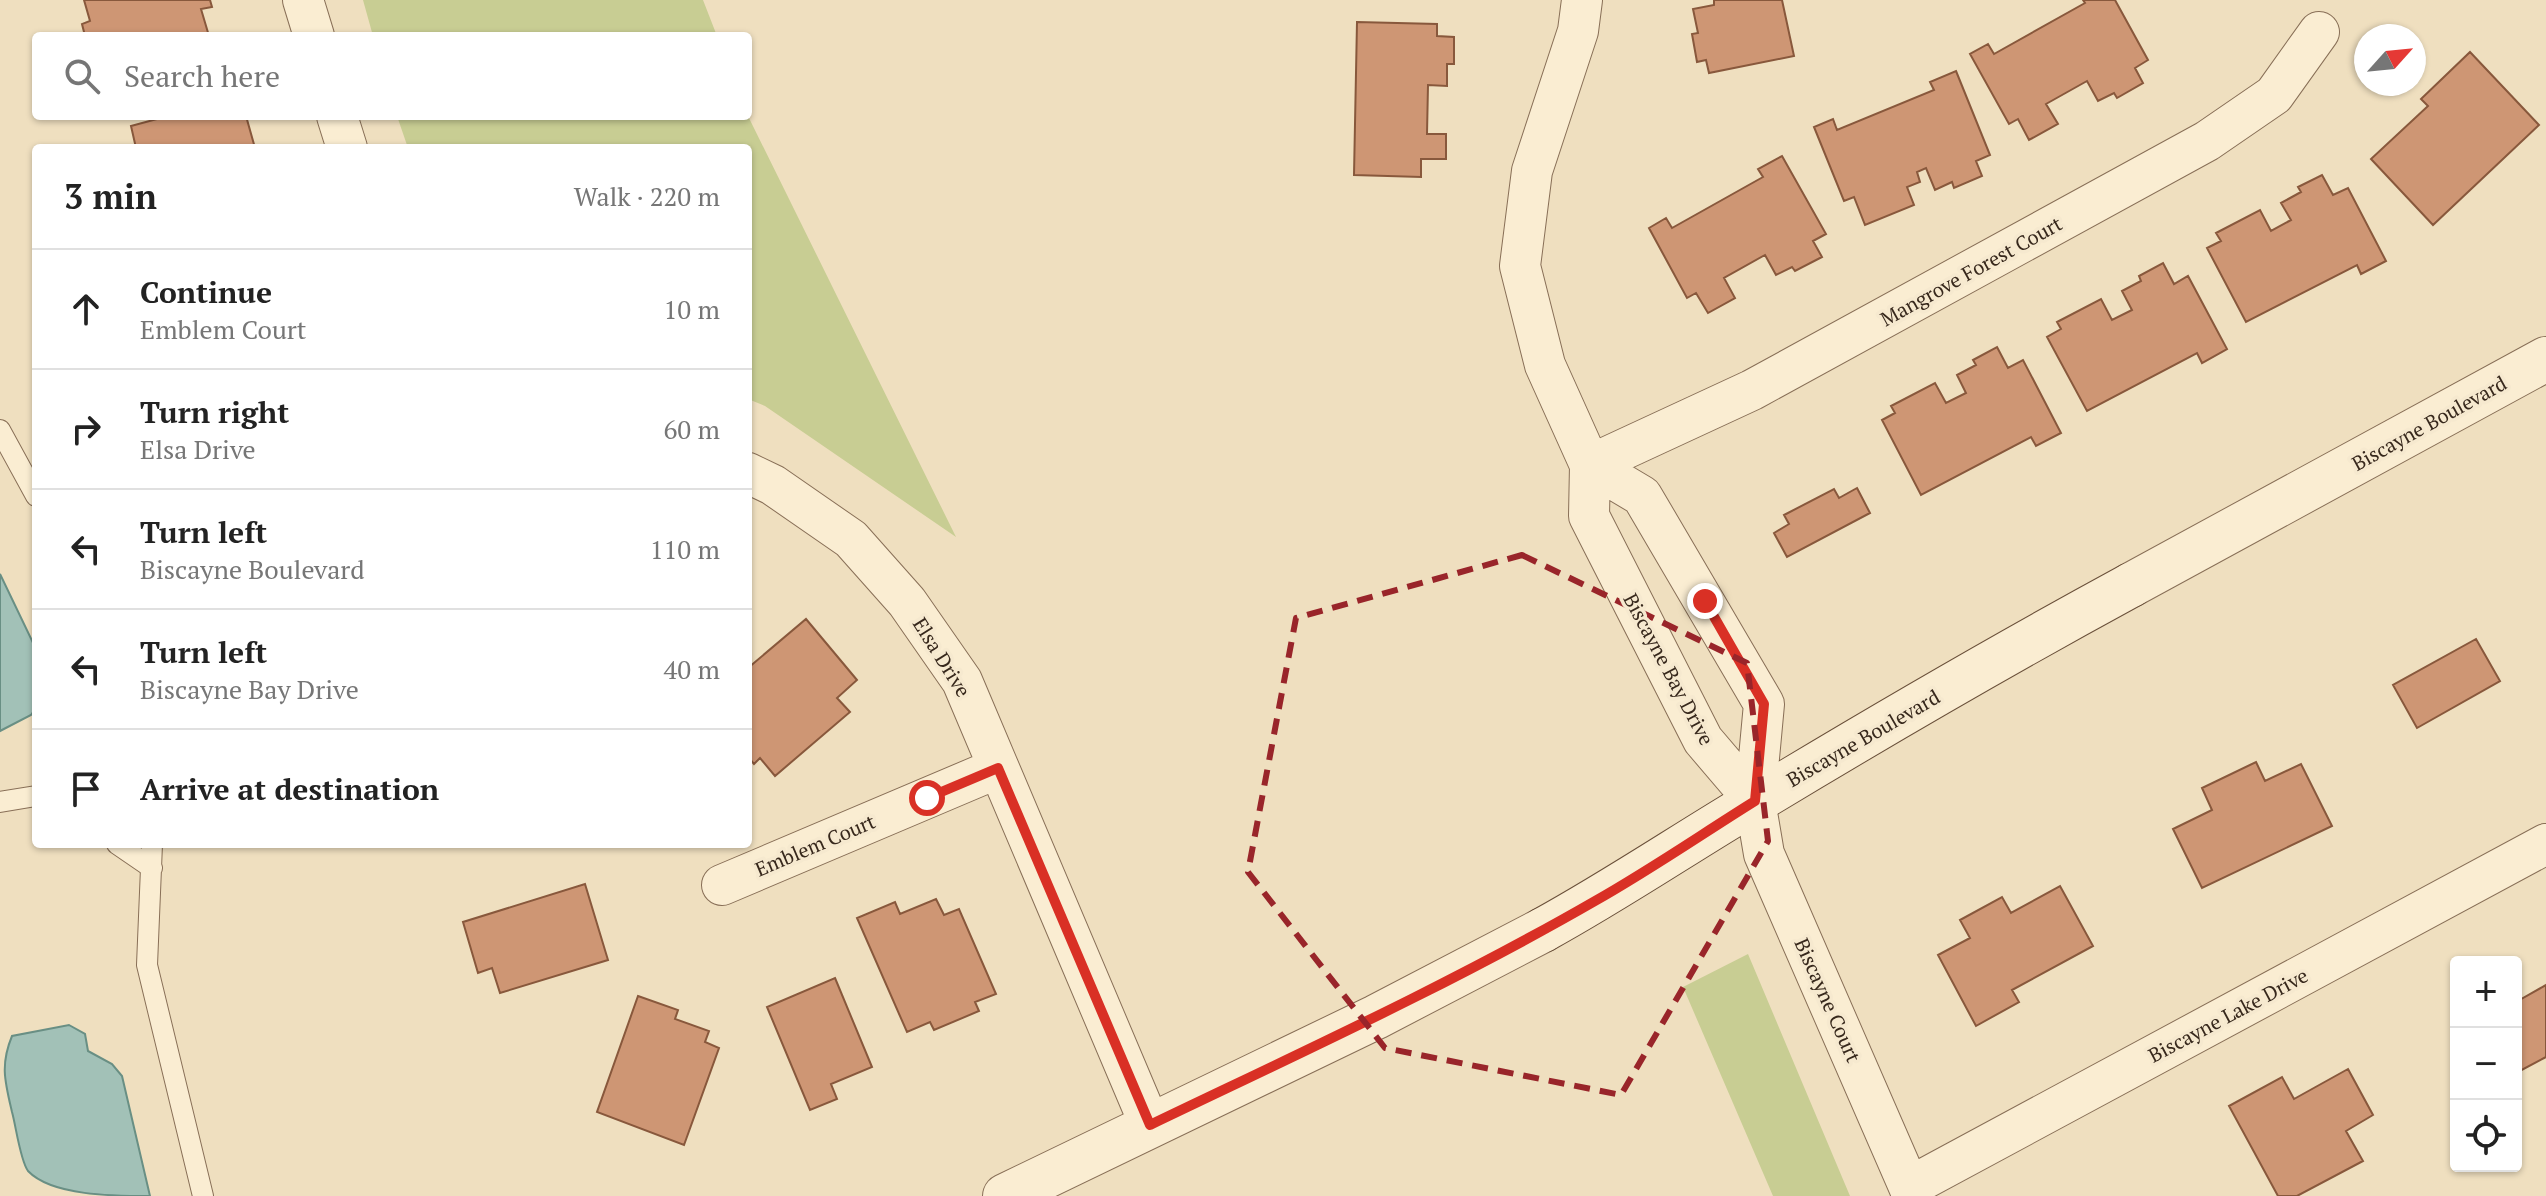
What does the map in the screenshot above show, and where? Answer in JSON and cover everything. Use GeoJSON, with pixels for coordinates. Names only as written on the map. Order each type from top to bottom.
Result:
{"type":"FeatureCollection","features":[{"type":"Feature","properties":{"kind":"street"},"geometry":{"type":"LineString","coordinates":[[303,0],[313,32]]}},
{"type":"Feature","properties":{"kind":"street","name":"Biscayne Bay Drive"},"geometry":{"type":"LineString","coordinates":[[1582,0],[1578,31],[1532,171],[1520,266],[1545,365],[1590,465],[1589,516],[1703,740],[1755,801]]}},
{"type":"Feature","properties":{"kind":"street","name":"Mangrove Forest Court"},"geometry":{"type":"LineString","coordinates":[[1590,465],[1752,390],[2207,141],[2274,95],[2319,32]]}},
{"type":"Feature","properties":{"kind":"street"},"geometry":{"type":"LineString","coordinates":[[338,120],[346,144]]}},
{"type":"Feature","properties":{"kind":"street","name":"Biscayne Boulevard"},"geometry":{"type":"LineString","coordinates":[[1005,1196],[1376,1017],[1543,930],[1597,900],[1755,801],[2037,636],[2546,359]]}},
{"type":"Feature","properties":{"kind":"street"},"geometry":{"type":"LineString","coordinates":[[1590,465],[1642,496],[1764,704],[1755,801]]}},
{"type":"Feature","properties":{"kind":"street","name":"Elsa Drive"},"geometry":{"type":"LineString","coordinates":[[752,475],[773,485],[851,539],[907,602],[962,681],[1150,1125]]}},
{"type":"Feature","properties":{"kind":"street","name":"Emblem Court"},"geometry":{"type":"LineString","coordinates":[[722,885],[998,768]]}},
{"type":"Feature","properties":{"kind":"street","name":"Biscayne Court"},"geometry":{"type":"LineString","coordinates":[[1755,801],[1764,854],[1911,1192]]}},
{"type":"Feature","properties":{"kind":"street","name":"Biscayne Lake Drive"},"geometry":{"type":"LineString","coordinates":[[1911,1192],[2546,844]]}},
{"type":"Feature","properties":{"kind":"lane"},"geometry":{"type":"LineString","coordinates":[[0,430],[32,489]]}},
{"type":"Feature","properties":{"kind":"lane"},"geometry":{"type":"LineString","coordinates":[[0,802],[32,797]]}},
{"type":"Feature","properties":{"kind":"lane"},"geometry":{"type":"LineString","coordinates":[[123,848],[152,868]]}},
{"type":"Feature","properties":{"kind":"lane"},"geometry":{"type":"LineString","coordinates":[[152,848],[147,965],[203,1196]]}},
{"type":"Feature","properties":{"kind":"highlighted area"},"geometry":{"type":"Polygon","coordinates":[[[1522,555],[1747,663],[1768,841],[1621,1095],[1385,1048],[1248,872],[1296,618],[1522,555]]]}},
{"type":"Feature","properties":{"kind":"green space"},"geometry":{"type":"Polygon","coordinates":[[[363,0],[703,0],[715,32],[372,32],[363,0]]]}},
{"type":"Feature","properties":{"kind":"green space"},"geometry":{"type":"Polygon","coordinates":[[[398,120],[750,120],[956,537],[765,406],[752,401],[752,144],[407,144],[398,120]]]}},
{"type":"Feature","properties":{"kind":"green space"},"geometry":{"type":"Polygon","coordinates":[[[1748,954],[1850,1196],[1773,1196],[1683,987],[1748,954]]]}},
{"type":"Feature","properties":{"kind":"water"},"geometry":{"type":"Polygon","coordinates":[[[0,574],[32,641],[32,714],[0,731],[0,574]]]}},
{"type":"Feature","properties":{"kind":"water"},"geometry":{"type":"Polygon","coordinates":[[[69,1025],[85,1034],[88,1051],[112,1064],[122,1076],[150,1196],[102,1195],[68,1190],[39,1179],[25,1166],[6,1082],[8,1046],[12,1036],[69,1025]]]}},
{"type":"Feature","properties":{"kind":"building"},"geometry":{"type":"Polygon","coordinates":[[[84,0],[210,0],[212,7],[201,9],[208,32],[84,32],[82,24],[90,21],[84,0]]]}},
{"type":"Feature","properties":{"kind":"building"},"geometry":{"type":"Polygon","coordinates":[[[1714,0],[1782,0],[1794,56],[1709,73],[1706,60],[1697,62],[1692,34],[1698,33],[1693,9],[1714,5],[1714,0]]]}},
{"type":"Feature","properties":{"kind":"building"},"geometry":{"type":"Polygon","coordinates":[[[2083,0],[2115,0],[2148,60],[2135,68],[2143,83],[2117,98],[2114,93],[2098,101],[2087,81],[2046,104],[2058,124],[2029,140],[2018,119],[2009,124],[1970,54],[1988,44],[1994,54],[2085,3],[2083,0]]]}},
{"type":"Feature","properties":{"kind":"building"},"geometry":{"type":"Polygon","coordinates":[[[1357,22],[1437,24],[1437,36],[1454,37],[1454,64],[1447,64],[1447,86],[1428,85],[1427,134],[1446,134],[1446,159],[1421,159],[1421,177],[1354,175],[1357,22]]]}},
{"type":"Feature","properties":{"kind":"building"},"geometry":{"type":"Polygon","coordinates":[[[2470,52],[2539,125],[2433,225],[2371,159],[2428,106],[2421,99],[2470,52]]]}},
{"type":"Feature","properties":{"kind":"building"},"geometry":{"type":"Polygon","coordinates":[[[1956,71],[1990,155],[1976,161],[1982,176],[1954,188],[1952,182],[1935,190],[1926,168],[1917,172],[1920,182],[1907,187],[1914,205],[1865,225],[1854,197],[1844,201],[1814,127],[1833,119],[1837,130],[1934,90],[1930,82],[1956,71]]]}},
{"type":"Feature","properties":{"kind":"building"},"geometry":{"type":"Polygon","coordinates":[[[153,120],[247,120],[254,144],[135,144],[131,126],[153,120]]]}},
{"type":"Feature","properties":{"kind":"building"},"geometry":{"type":"Polygon","coordinates":[[[1782,156],[1826,234],[1813,241],[1822,257],[1795,271],[1792,267],[1776,275],[1765,255],[1724,278],[1735,298],[1708,313],[1696,293],[1687,298],[1649,228],[1666,218],[1672,228],[1763,177],[1758,169],[1782,156]]]}},
{"type":"Feature","properties":{"kind":"building"},"geometry":{"type":"Polygon","coordinates":[[[2322,175],[2333,195],[2348,188],[2386,261],[2361,274],[2357,265],[2246,322],[2207,248],[2221,241],[2216,233],[2260,210],[2271,231],[2291,220],[2281,203],[2301,192],[2298,187],[2322,175]]]}},
{"type":"Feature","properties":{"kind":"building"},"geometry":{"type":"Polygon","coordinates":[[[2163,263],[2174,284],[2188,276],[2227,349],[2202,363],[2197,353],[2087,411],[2047,337],[2061,329],[2057,322],[2101,299],[2112,320],[2132,310],[2122,291],[2141,281],[2139,276],[2163,263]]]}},
{"type":"Feature","properties":{"kind":"building"},"geometry":{"type":"Polygon","coordinates":[[[1997,347],[2008,368],[2023,360],[2061,433],[2036,446],[2031,437],[1921,495],[1882,420],[1895,413],[1891,406],[1935,383],[1946,403],[1966,393],[1957,375],[1976,365],[1973,360],[1997,347]]]}},
{"type":"Feature","properties":{"kind":"building"},"geometry":{"type":"Polygon","coordinates":[[[1857,488],[1870,513],[1787,557],[1774,533],[1789,524],[1784,515],[1834,489],[1839,498],[1857,488]]]}},
{"type":"Feature","properties":{"kind":"building"},"geometry":{"type":"Polygon","coordinates":[[[806,619],[857,680],[837,698],[850,712],[775,776],[760,758],[754,764],[752,762],[752,665],[806,619]]]}},
{"type":"Feature","properties":{"kind":"building"},"geometry":{"type":"Polygon","coordinates":[[[2476,639],[2500,681],[2417,728],[2393,685],[2476,639]]]}},
{"type":"Feature","properties":{"kind":"building"},"geometry":{"type":"Polygon","coordinates":[[[2256,762],[2265,781],[2301,764],[2332,826],[2202,888],[2173,829],[2212,810],[2202,788],[2256,762]]]}},
{"type":"Feature","properties":{"kind":"building"},"geometry":{"type":"Polygon","coordinates":[[[585,884],[608,960],[500,993],[492,968],[478,973],[463,922],[585,884]]]}},
{"type":"Feature","properties":{"kind":"building"},"geometry":{"type":"Polygon","coordinates":[[[2060,886],[2093,946],[2012,990],[2019,1002],[1976,1026],[1938,955],[1970,938],[1960,920],[2002,897],[2011,913],[2060,886]]]}},
{"type":"Feature","properties":{"kind":"building"},"geometry":{"type":"Polygon","coordinates":[[[936,899],[944,915],[959,909],[996,994],[975,1002],[979,1011],[934,1030],[930,1022],[907,1032],[857,918],[895,902],[900,914],[936,899]]]}},
{"type":"Feature","properties":{"kind":"building"},"geometry":{"type":"Polygon","coordinates":[[[835,978],[872,1067],[831,1084],[837,1099],[810,1110],[767,1007],[835,978]]]}},
{"type":"Feature","properties":{"kind":"building"},"geometry":{"type":"Polygon","coordinates":[[[2546,985],[2546,1057],[2522,1070],[2522,1028],[2522,999],[2546,985]]]}},
{"type":"Feature","properties":{"kind":"building"},"geometry":{"type":"Polygon","coordinates":[[[638,996],[678,1010],[675,1019],[709,1031],[705,1042],[719,1048],[684,1145],[597,1112],[638,996]]]}},
{"type":"Feature","properties":{"kind":"building"},"geometry":{"type":"Polygon","coordinates":[[[2348,1069],[2373,1115],[2346,1131],[2363,1161],[2297,1196],[2278,1196],[2229,1106],[2282,1077],[2294,1099],[2348,1069]]]}},
{"type":"Feature","properties":{"kind":"route"},"geometry":{"type":"LineString","coordinates":[[927,798],[998,768],[1150,1125],[1482,963],[1597,900],[1755,801],[1764,704],[1705,601]]}}]}
